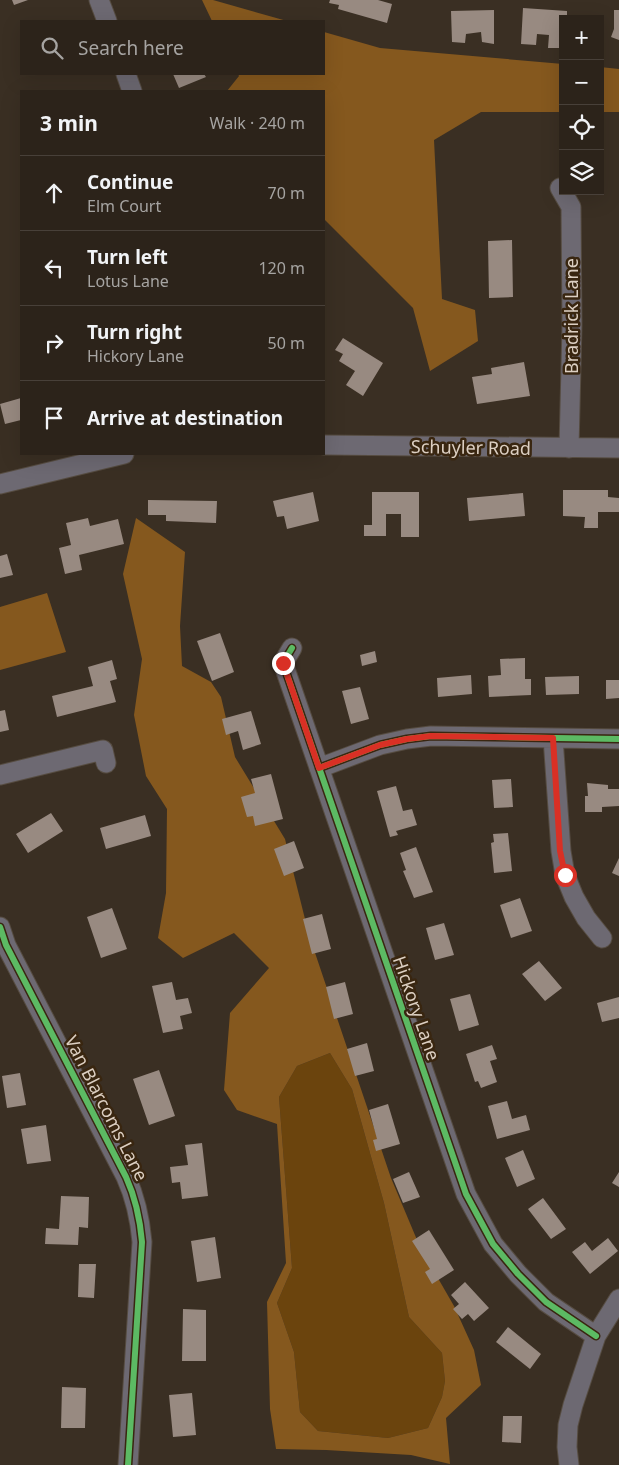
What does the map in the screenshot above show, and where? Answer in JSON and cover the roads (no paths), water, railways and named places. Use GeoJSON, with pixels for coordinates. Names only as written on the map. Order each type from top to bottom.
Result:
{"type":"FeatureCollection","features":[{"type":"Feature","properties":{"kind":"street"},"geometry":{"type":"LineString","coordinates":[[99,0],[107,20]]}},
{"type":"Feature","properties":{"kind":"street"},"geometry":{"type":"LineString","coordinates":[[126,75],[132,90]]}},
{"type":"Feature","properties":{"kind":"street","name":"Bradrick Lane"},"geometry":{"type":"LineString","coordinates":[[564,195],[571,207],[572,325],[569,448]]}},
{"type":"Feature","properties":{"kind":"street","name":"Schuyler Road"},"geometry":{"type":"LineString","coordinates":[[325,445],[619,448]]}},
{"type":"Feature","properties":{"kind":"street"},"geometry":{"type":"LineString","coordinates":[[0,484],[120,455]]}},
{"type":"Feature","properties":{"kind":"street","name":"Hickory Lane"},"geometry":{"type":"LineString","coordinates":[[292,648],[283,663],[466,1194],[493,1244],[518,1274],[546,1302],[596,1336]]}},
{"type":"Feature","properties":{"kind":"street"},"geometry":{"type":"LineString","coordinates":[[319,768],[380,745],[431,736],[619,739]]}},
{"type":"Feature","properties":{"kind":"street"},"geometry":{"type":"LineString","coordinates":[[553,738],[560,851],[565,875],[582,911],[602,938]]}},
{"type":"Feature","properties":{"kind":"street"},"geometry":{"type":"LineString","coordinates":[[0,775],[103,750],[106,763]]}},
{"type":"Feature","properties":{"kind":"street","name":"Van Blarcoms Lane"},"geometry":{"type":"LineString","coordinates":[[0,927],[6,945],[135,1197],[142,1242],[128,1465]]}},
{"type":"Feature","properties":{"kind":"street"},"geometry":{"type":"LineString","coordinates":[[569,1465],[567,1447],[568,1425],[573,1406],[596,1336],[619,1298]]}}]}
